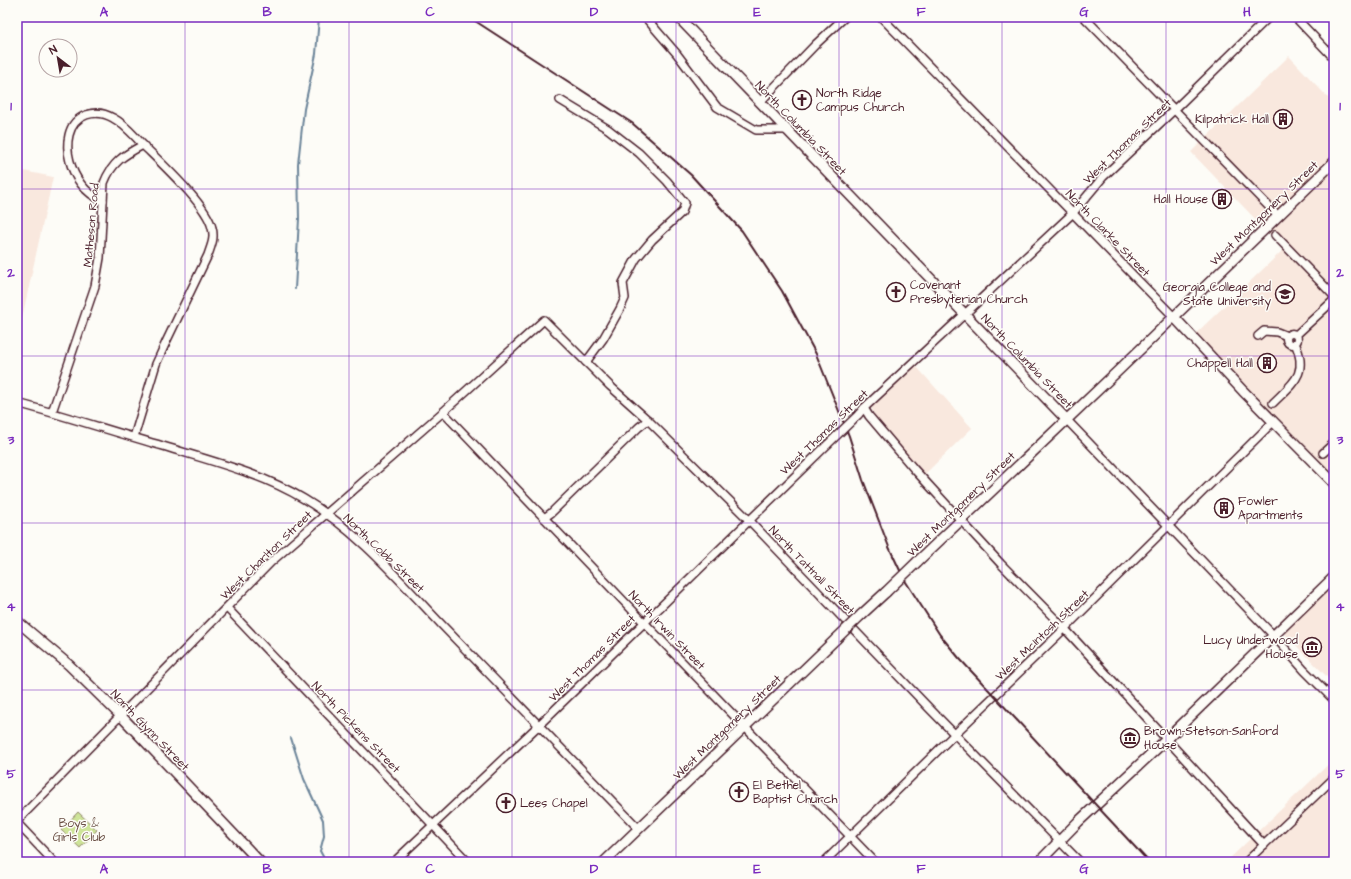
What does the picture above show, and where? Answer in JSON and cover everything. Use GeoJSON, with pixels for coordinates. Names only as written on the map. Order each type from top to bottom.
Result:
{"type":"FeatureCollection","features":[{"type":"Feature","properties":{"kind":"main road","name":"North Columbia Street"},"geometry":{"type":"LineString","coordinates":[[678,17],[1066,419]]}},
{"type":"Feature","properties":{"kind":"main road","name":"West Montgomery Street"},"geometry":{"type":"LineString","coordinates":[[604,862],[1334,162]]}},
{"type":"Feature","properties":{"kind":"main road","name":"North Clarke Street"},"geometry":{"type":"LineString","coordinates":[[1174,317],[1273,422],[1334,483]]}},
{"type":"Feature","properties":{"kind":"main road"},"geometry":{"type":"LineString","coordinates":[[1039,862],[1082,818],[1167,740],[1334,577]]}},
{"type":"Feature","properties":{"kind":"main road","name":"North Glynn Street"},"geometry":{"type":"LineString","coordinates":[[17,621],[69,664],[121,716],[260,862]]}},
{"type":"Feature","properties":{"kind":"street"},"geometry":{"type":"LineString","coordinates":[[645,17],[677,54],[717,107],[756,130],[787,130]]}},
{"type":"Feature","properties":{"kind":"street"},"geometry":{"type":"LineString","coordinates":[[760,102],[816,44],[845,17]]}},
{"type":"Feature","properties":{"kind":"street","name":"North Clarke Street"},"geometry":{"type":"LineString","coordinates":[[881,17],[1174,317]]}},
{"type":"Feature","properties":{"kind":"street"},"geometry":{"type":"LineString","coordinates":[[1084,17],[1278,216]]}},
{"type":"Feature","properties":{"kind":"street","name":"West Thomas Street"},"geometry":{"type":"LineString","coordinates":[[394,862],[539,725],[864,408],[1072,214],[1103,177],[1175,110],[1269,17]]}},
{"type":"Feature","properties":{"kind":"street"},"geometry":{"type":"LineString","coordinates":[[1295,17],[1334,58]]}},
{"type":"Feature","properties":{"kind":"street"},"geometry":{"type":"LineString","coordinates":[[560,100],[608,129],[639,153],[667,181],[685,203],[682,212],[652,240],[636,258],[623,283],[625,298],[620,309],[603,339],[586,362]]}},
{"type":"Feature","properties":{"kind":"street"},"geometry":{"type":"LineString","coordinates":[[102,201],[91,195],[81,185],[70,161],[68,149],[69,134],[75,123],[86,115],[100,113],[113,118],[125,127],[143,145],[202,208],[210,221],[213,230],[213,242],[208,255],[156,364],[134,438]]}},
{"type":"Feature","properties":{"kind":"street","name":"Matheson Road"},"geometry":{"type":"LineString","coordinates":[[52,412],[95,286],[100,258],[104,183],[116,162],[126,154],[143,145]]}},
{"type":"Feature","properties":{"kind":"street"},"geometry":{"type":"LineString","coordinates":[[1275,235],[1334,296]]}},
{"type":"Feature","properties":{"kind":"street"},"geometry":{"type":"LineString","coordinates":[[1296,335],[1334,300]]}},
{"type":"Feature","properties":{"kind":"street","name":"North Tattnall Street"},"geometry":{"type":"LineString","coordinates":[[544,320],[749,520],[1080,862]]}},
{"type":"Feature","properties":{"kind":"street","name":"West Charlton Street"},"geometry":{"type":"LineString","coordinates":[[17,822],[272,562],[326,513],[443,412],[544,320]]}},
{"type":"Feature","properties":{"kind":"street"},"geometry":{"type":"LineString","coordinates":[[1258,336],[1264,331],[1278,332],[1288,336],[1292,333],[1296,335]]}},
{"type":"Feature","properties":{"kind":"street"},"geometry":{"type":"LineString","coordinates":[[1273,403],[1297,379],[1300,370],[1300,359],[1295,343],[1298,340],[1296,335]]}},
{"type":"Feature","properties":{"kind":"street"},"geometry":{"type":"LineString","coordinates":[[1288,336],[1288,342],[1291,344],[1295,343]]}},
{"type":"Feature","properties":{"kind":"street","name":"North Cobb Street"},"geometry":{"type":"LineString","coordinates":[[17,403],[52,412],[246,472],[279,485],[305,499],[326,513],[349,530],[639,829]]}},
{"type":"Feature","properties":{"kind":"street"},"geometry":{"type":"LineString","coordinates":[[864,408],[869,416],[914,469],[1001,564],[1064,628],[1264,845]]}},
{"type":"Feature","properties":{"kind":"street","name":"North Irwin Street"},"geometry":{"type":"LineString","coordinates":[[443,412],[876,862]]}},
{"type":"Feature","properties":{"kind":"street","name":"North Columbia Street"},"geometry":{"type":"LineString","coordinates":[[1066,419],[1334,700]]}},
{"type":"Feature","properties":{"kind":"street"},"geometry":{"type":"LineString","coordinates":[[544,518],[648,420]]}},
{"type":"Feature","properties":{"kind":"street","name":"West McIntosh Street"},"geometry":{"type":"LineString","coordinates":[[824,862],[1058,636],[1064,628],[1273,422]]}},
{"type":"Feature","properties":{"kind":"street"},"geometry":{"type":"LineString","coordinates":[[1323,453],[1334,443]]}},
{"type":"Feature","properties":{"kind":"street","name":"North Pickens Street"},"geometry":{"type":"LineString","coordinates":[[227,608],[434,824],[468,862]]}},
{"type":"Feature","properties":{"kind":"street"},"geometry":{"type":"LineString","coordinates":[[1246,862],[1334,778]]}},
{"type":"Feature","properties":{"kind":"street"},"geometry":{"type":"LineString","coordinates":[[17,822],[54,862]]}},
{"type":"Feature","properties":{"kind":"shaded area","name":"Georgia College and State University"},"geometry":{"type":"Polygon","coordinates":[[[1289,56],[1334,104],[1334,487],[1189,340],[1284,249],[1191,152],[1289,56]]]}},
{"type":"Feature","properties":{"kind":"shaded area"},"geometry":{"type":"Polygon","coordinates":[[[24,171],[53,177],[17,341],[17,188],[24,171]]]}},
{"type":"Feature","properties":{"kind":"shaded area"},"geometry":{"type":"Polygon","coordinates":[[[915,365],[972,428],[925,474],[875,418],[871,406],[915,365]]]}},
{"type":"Feature","properties":{"kind":"shaded area"},"geometry":{"type":"Polygon","coordinates":[[[1334,578],[1334,684],[1281,630],[1334,578]]]}},
{"type":"Feature","properties":{"kind":"shaded area"},"geometry":{"type":"Polygon","coordinates":[[[1334,759],[1334,862],[1226,862],[1334,759]]]}},
{"type":"Feature","properties":{"kind":"green space","name":"Boys & Girls Club"},"geometry":{"type":"Polygon","coordinates":[[[78,812],[97,830],[80,848],[61,830],[78,812]]]}},
{"type":"Feature","properties":{"kind":"waterway"},"geometry":{"type":"LineString","coordinates":[[295,289],[299,219],[298,164],[304,109],[316,54],[319,17]]}},
{"type":"Feature","properties":{"kind":"waterway"},"geometry":{"type":"LineString","coordinates":[[291,738],[304,779],[323,820],[324,836],[320,851],[326,862]]}},
{"type":"Feature","properties":{"kind":"railway"},"geometry":{"type":"LineString","coordinates":[[469,17],[632,123],[691,175],[742,231],[782,291],[816,354],[849,436],[863,480],[889,547],[904,579],[940,635],[959,658],[1149,862]]}},
{"type":"Feature","properties":{"kind":"place","name":"North Ridge Campus Church"},"geometry":{"type":"Point","coordinates":[802,100]}},
{"type":"Feature","properties":{"kind":"place","name":"Kilpatrick Hall"},"geometry":{"type":"Point","coordinates":[1283,119]}},
{"type":"Feature","properties":{"kind":"place","name":"Hall House"},"geometry":{"type":"Point","coordinates":[1222,199]}},
{"type":"Feature","properties":{"kind":"place","name":"Covenant Presbyterian Church"},"geometry":{"type":"Point","coordinates":[896,292]}},
{"type":"Feature","properties":{"kind":"place","name":"Georgia College and State University"},"geometry":{"type":"Point","coordinates":[1285,294]}},
{"type":"Feature","properties":{"kind":"place","name":"Chappell Hall"},"geometry":{"type":"Point","coordinates":[1267,363]}},
{"type":"Feature","properties":{"kind":"place","name":"Fowler Apartments"},"geometry":{"type":"Point","coordinates":[1224,508]}},
{"type":"Feature","properties":{"kind":"place","name":"Lucy Underwood House"},"geometry":{"type":"Point","coordinates":[1312,647]}},
{"type":"Feature","properties":{"kind":"place","name":"Brown-Stetson-Sanford House"},"geometry":{"type":"Point","coordinates":[1130,738]}},
{"type":"Feature","properties":{"kind":"place","name":"El Bethel Baptist Church"},"geometry":{"type":"Point","coordinates":[739,792]}},
{"type":"Feature","properties":{"kind":"place","name":"Lees Chapel"},"geometry":{"type":"Point","coordinates":[506,803]}}]}
